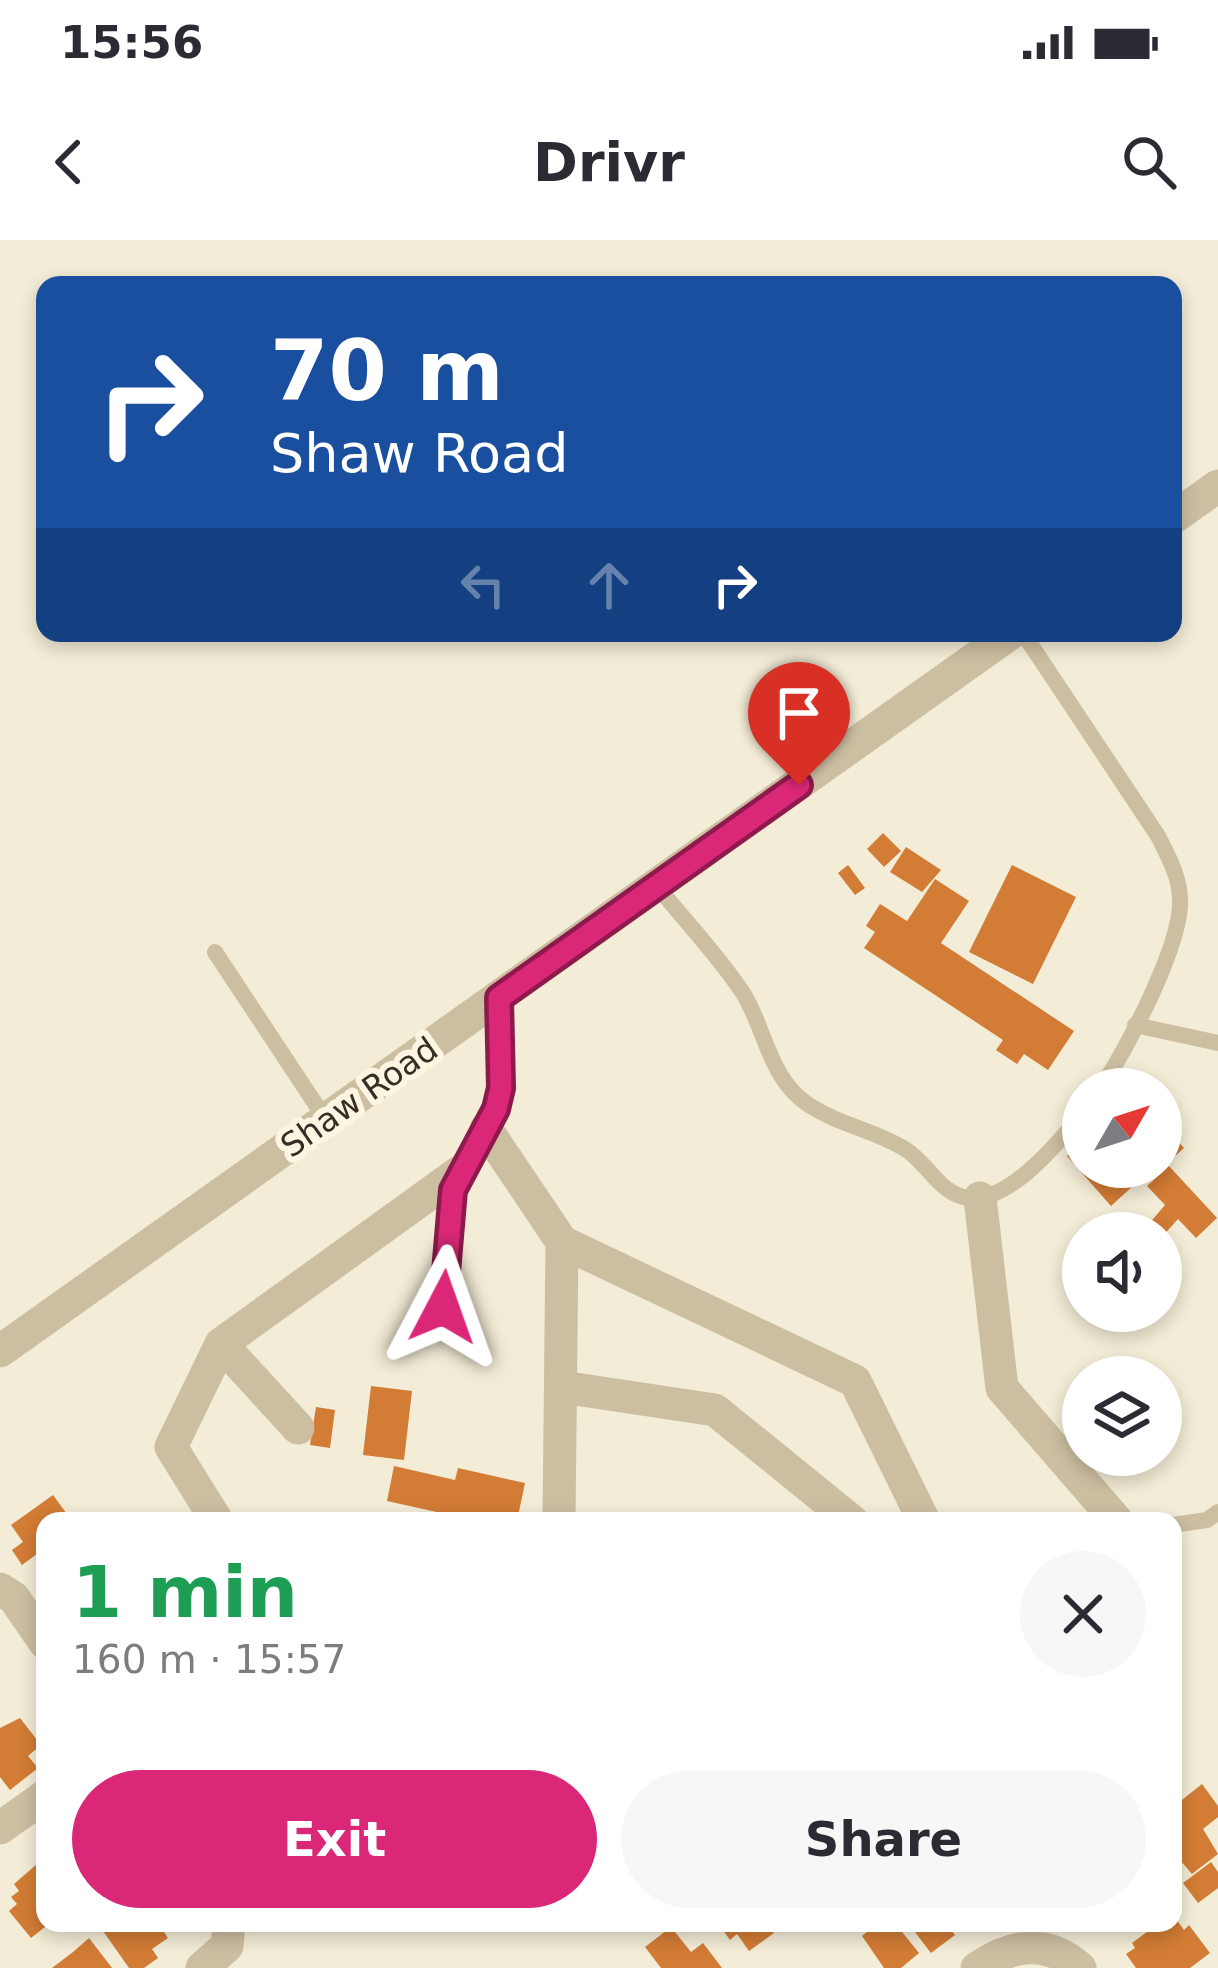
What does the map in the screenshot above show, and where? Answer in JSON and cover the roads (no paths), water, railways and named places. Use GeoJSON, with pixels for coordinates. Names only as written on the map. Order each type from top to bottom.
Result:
{"type":"FeatureCollection","features":[{"type":"Feature","properties":{"kind":"street"},"geometry":{"type":"LineString","coordinates":[[1182,512],[1218,486]]}},
{"type":"Feature","properties":{"kind":"street","name":"Shaw Road"},"geometry":{"type":"LineString","coordinates":[[0,1351],[998,642]]}},
{"type":"Feature","properties":{"kind":"street"},"geometry":{"type":"LineString","coordinates":[[486,1130],[562,1242],[855,1381],[920,1512]]}},
{"type":"Feature","properties":{"kind":"street"},"geometry":{"type":"LineString","coordinates":[[211,1512],[171,1447],[220,1344],[461,1171]]}},
{"type":"Feature","properties":{"kind":"street"},"geometry":{"type":"LineString","coordinates":[[980,1198],[1002,1388],[1109,1512]]}},
{"type":"Feature","properties":{"kind":"street"},"geometry":{"type":"LineString","coordinates":[[559,1512],[562,1242]]}},
{"type":"Feature","properties":{"kind":"street"},"geometry":{"type":"LineString","coordinates":[[220,1344],[298,1428]]}},
{"type":"Feature","properties":{"kind":"street"},"geometry":{"type":"LineString","coordinates":[[562,1387],[715,1410],[841,1512]]}},
{"type":"Feature","properties":{"kind":"street"},"geometry":{"type":"LineString","coordinates":[[0,1589],[14,1598],[36,1629]]}},
{"type":"Feature","properties":{"kind":"street"},"geometry":{"type":"LineString","coordinates":[[0,1828],[36,1802]]}},
{"type":"Feature","properties":{"kind":"street"},"geometry":{"type":"LineString","coordinates":[[202,1968],[227,1946],[228,1932]]}},
{"type":"Feature","properties":{"kind":"street"},"geometry":{"type":"LineString","coordinates":[[976,1968],[1001,1952],[1023,1946],[1063,1953],[1080,1967]]}},
{"type":"Feature","properties":{"kind":"lane"},"geometry":{"type":"LineString","coordinates":[[1029,642],[1158,836],[1174,869],[1180,899],[1178,925],[1111,1068]]}},
{"type":"Feature","properties":{"kind":"lane"},"geometry":{"type":"LineString","coordinates":[[657,886],[740,989],[754,1011],[776,1068],[805,1102],[901,1146],[963,1198],[980,1198],[1015,1181],[1062,1138]]}},
{"type":"Feature","properties":{"kind":"lane"},"geometry":{"type":"LineString","coordinates":[[214,952],[326,1120]]}},
{"type":"Feature","properties":{"kind":"lane"},"geometry":{"type":"LineString","coordinates":[[443,1307],[453,1190],[486,1130],[501,1088],[499,998]]}},
{"type":"Feature","properties":{"kind":"lane"},"geometry":{"type":"LineString","coordinates":[[1135,1025],[1218,1043]]}},
{"type":"Feature","properties":{"kind":"lane"},"geometry":{"type":"LineString","coordinates":[[1182,1524],[1207,1520],[1218,1511]]}}]}
